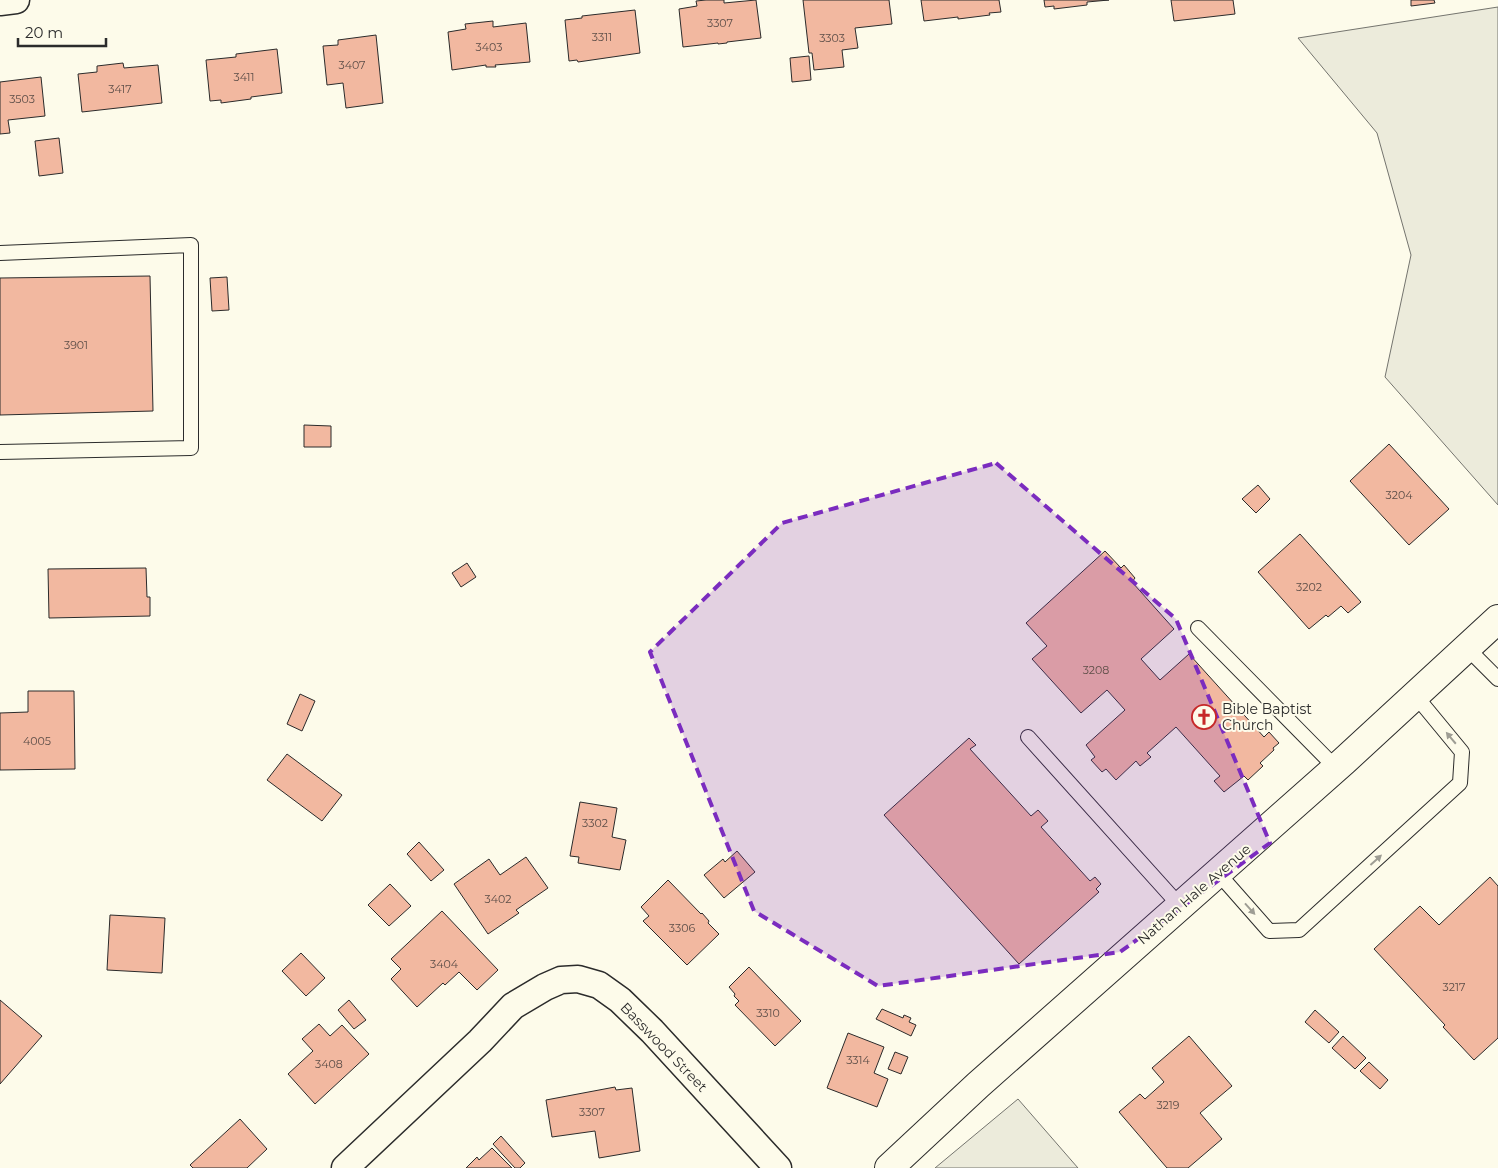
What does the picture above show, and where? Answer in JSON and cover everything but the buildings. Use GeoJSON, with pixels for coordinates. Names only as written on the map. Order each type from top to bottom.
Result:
{"type":"FeatureCollection","features":[{"type":"Feature","properties":{"kind":"street"},"geometry":{"type":"LineString","coordinates":[[0,2],[16,0]]}},
{"type":"Feature","properties":{"kind":"street","name":"Nathan Hale Avenue"},"geometry":{"type":"LineString","coordinates":[[889,1168],[978,1085],[1336,768],[1498,619]]}},
{"type":"Feature","properties":{"kind":"street","name":"Basswood Street"},"geometry":{"type":"LineString","coordinates":[[349,1164],[480,1041],[513,1006],[544,987],[561,980],[578,978],[599,985],[620,1000],[652,1031],[778,1168]]}},
{"type":"Feature","properties":{"kind":"lane"},"geometry":{"type":"LineString","coordinates":[[0,253],[191,245],[191,448],[0,452]]}},
{"type":"Feature","properties":{"kind":"lane"},"geometry":{"type":"LineString","coordinates":[[1198,628],[1336,768]]}},
{"type":"Feature","properties":{"kind":"lane"},"geometry":{"type":"LineString","coordinates":[[1467,648],[1498,679]]}},
{"type":"Feature","properties":{"kind":"lane"},"geometry":{"type":"LineString","coordinates":[[1218,873],[1269,931],[1299,930],[1460,783],[1462,752],[1415,695]]}},
{"type":"Feature","properties":{"kind":"lane"},"geometry":{"type":"LineString","coordinates":[[1028,737],[1180,906]]}},
{"type":"Feature","properties":{"kind":"highlighted area"},"geometry":{"type":"Polygon","coordinates":[[[996,463],[1176,619],[1270,843],[1120,952],[878,986],[754,911],[650,652],[782,523],[996,463]]]}},
{"type":"Feature","properties":{"kind":"shaded area"},"geometry":{"type":"Polygon","coordinates":[[[1498,7],[1498,505],[1385,377],[1411,255],[1377,133],[1298,38],[1498,7]]]}},
{"type":"Feature","properties":{"kind":"shaded area"},"geometry":{"type":"Polygon","coordinates":[[[1018,1099],[1078,1168],[935,1168],[1018,1099]]]}},
{"type":"Feature","properties":{"kind":"place","name":"Bible Baptist Church"},"geometry":{"type":"Point","coordinates":[1204,717]}}]}
